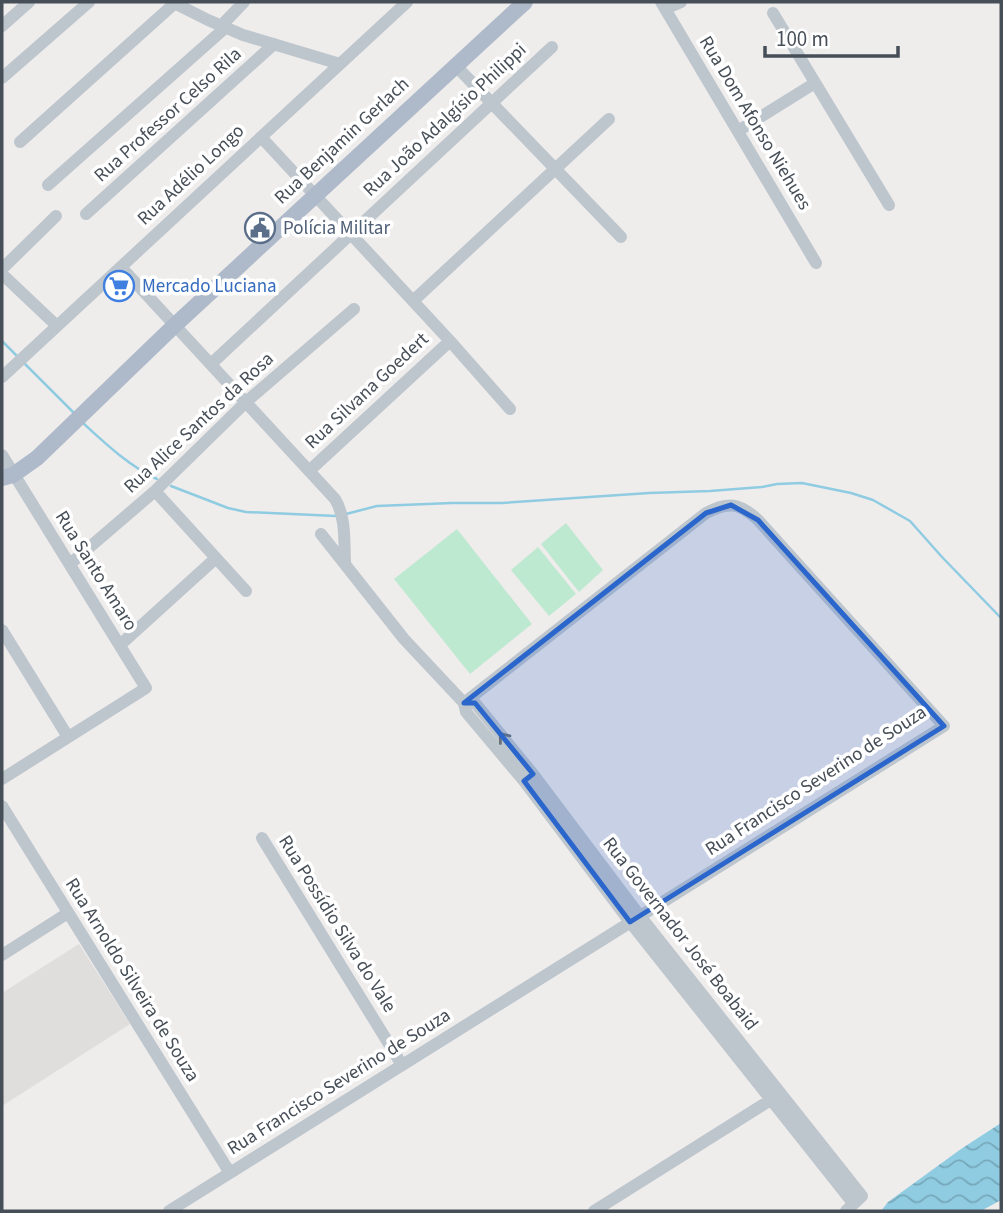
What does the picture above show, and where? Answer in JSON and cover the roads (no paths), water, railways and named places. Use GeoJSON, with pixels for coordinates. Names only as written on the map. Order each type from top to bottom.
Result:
{"type":"FeatureCollection","features":[{"type":"Feature","properties":{"kind":"main road","name":"Rua Benjamin Gerlach"},"geometry":{"type":"LineString","coordinates":[[7,476],[37,458],[175,325],[525,2]]}},
{"type":"Feature","properties":{"kind":"street"},"geometry":{"type":"LineString","coordinates":[[2,26],[29,2]]}},
{"type":"Feature","properties":{"kind":"street"},"geometry":{"type":"LineString","coordinates":[[2,78],[89,2]]}},
{"type":"Feature","properties":{"kind":"street"},"geometry":{"type":"LineString","coordinates":[[20,142],[173,2],[223,27],[340,64]]}},
{"type":"Feature","properties":{"kind":"street"},"geometry":{"type":"LineString","coordinates":[[48,185],[223,27],[244,2]]}},
{"type":"Feature","properties":{"kind":"street","name":"Rua Adélio Longo"},"geometry":{"type":"LineString","coordinates":[[2,377],[407,2]]}},
{"type":"Feature","properties":{"kind":"street"},"geometry":{"type":"LineString","coordinates":[[663,6],[681,2]]}},
{"type":"Feature","properties":{"kind":"street","name":"Rua Dom Afonso Niehues"},"geometry":{"type":"LineString","coordinates":[[663,6],[816,263]]}},
{"type":"Feature","properties":{"kind":"street"},"geometry":{"type":"LineString","coordinates":[[773,13],[889,205]]}},
{"type":"Feature","properties":{"kind":"street","name":"Rua Professor Celso Rila"},"geometry":{"type":"LineString","coordinates":[[86,214],[274,44]]}},
{"type":"Feature","properties":{"kind":"street","name":"Rua João Adalgísio Philippi"},"geometry":{"type":"LineString","coordinates":[[211,364],[552,47]]}},
{"type":"Feature","properties":{"kind":"street"},"geometry":{"type":"LineString","coordinates":[[455,65],[621,237]]}},
{"type":"Feature","properties":{"kind":"street"},"geometry":{"type":"LineString","coordinates":[[738,131],[815,83]]}},
{"type":"Feature","properties":{"kind":"street"},"geometry":{"type":"LineString","coordinates":[[413,301],[609,119]]}},
{"type":"Feature","properties":{"kind":"street"},"geometry":{"type":"LineString","coordinates":[[261,136],[510,409]]}},
{"type":"Feature","properties":{"kind":"street"},"geometry":{"type":"LineString","coordinates":[[56,216],[2,272],[57,326]]}},
{"type":"Feature","properties":{"kind":"street"},"geometry":{"type":"LineString","coordinates":[[121,267],[327,490],[341,512],[345,562]]}},
{"type":"Feature","properties":{"kind":"street","name":"Rua Alice Santos da Rosa"},"geometry":{"type":"LineString","coordinates":[[70,564],[155,491],[246,402],[354,309]]}},
{"type":"Feature","properties":{"kind":"street","name":"Rua Silvana Goedert"},"geometry":{"type":"LineString","coordinates":[[309,471],[450,341]]}},
{"type":"Feature","properties":{"kind":"street","name":"Rua Santo Amaro"},"geometry":{"type":"LineString","coordinates":[[2,455],[7,476],[70,564],[146,688],[68,737]]}},
{"type":"Feature","properties":{"kind":"street"},"geometry":{"type":"LineString","coordinates":[[155,491],[246,591]]}},
{"type":"Feature","properties":{"kind":"street","name":"Rua Francisco Severino de Souza"},"geometry":{"type":"LineString","coordinates":[[169,1211],[944,726],[758,520],[747,510],[731,505],[718,506],[706,513],[464,703]]}},
{"type":"Feature","properties":{"kind":"street","name":"Rua Governador José Boabaid"},"geometry":{"type":"LineString","coordinates":[[321,534],[404,639],[464,703],[466,712],[528,777],[635,919],[776,1097],[854,1203]]}},
{"type":"Feature","properties":{"kind":"street"},"geometry":{"type":"LineString","coordinates":[[120,645],[216,558]]}},
{"type":"Feature","properties":{"kind":"street"},"geometry":{"type":"LineString","coordinates":[[2,630],[68,737],[2,779]]}},
{"type":"Feature","properties":{"kind":"street","name":"Rua Arnoldo Silveira de Souza"},"geometry":{"type":"LineString","coordinates":[[2,806],[230,1173]]}},
{"type":"Feature","properties":{"kind":"street","name":"Rua Possídio Silva do Vale"},"geometry":{"type":"LineString","coordinates":[[262,838],[402,1065]]}},
{"type":"Feature","properties":{"kind":"street"},"geometry":{"type":"LineString","coordinates":[[2,955],[68,913]]}},
{"type":"Feature","properties":{"kind":"street"},"geometry":{"type":"LineString","coordinates":[[594,1211],[776,1097]]}},
{"type":"Feature","properties":{"kind":"water"},"geometry":{"type":"Polygon","coordinates":[[[1001,1123],[1001,1200],[981,1211],[881,1211],[888,1202],[1001,1123]]]}},
{"type":"Feature","properties":{"kind":"waterway"},"geometry":{"type":"LineString","coordinates":[[2,341],[17,356]]}},
{"type":"Feature","properties":{"kind":"waterway"},"geometry":{"type":"LineString","coordinates":[[24,363],[74,413]]}},
{"type":"Feature","properties":{"kind":"waterway"},"geometry":{"type":"LineString","coordinates":[[83,423],[127,461],[157,479]]}},
{"type":"Feature","properties":{"kind":"waterway"},"geometry":{"type":"LineString","coordinates":[[346,514],[377,506],[502,503],[802,483],[873,500],[910,521],[1001,618]]}},
{"type":"Feature","properties":{"kind":"waterway"},"geometry":{"type":"LineString","coordinates":[[171,486],[228,508],[246,512],[336,516]]}},
{"type":"Feature","properties":{"kind":"place","name":"Polícia Militar"},"geometry":{"type":"Point","coordinates":[260,228]}},
{"type":"Feature","properties":{"kind":"place","name":"Mercado Luciana"},"geometry":{"type":"Point","coordinates":[119,286]}}]}
